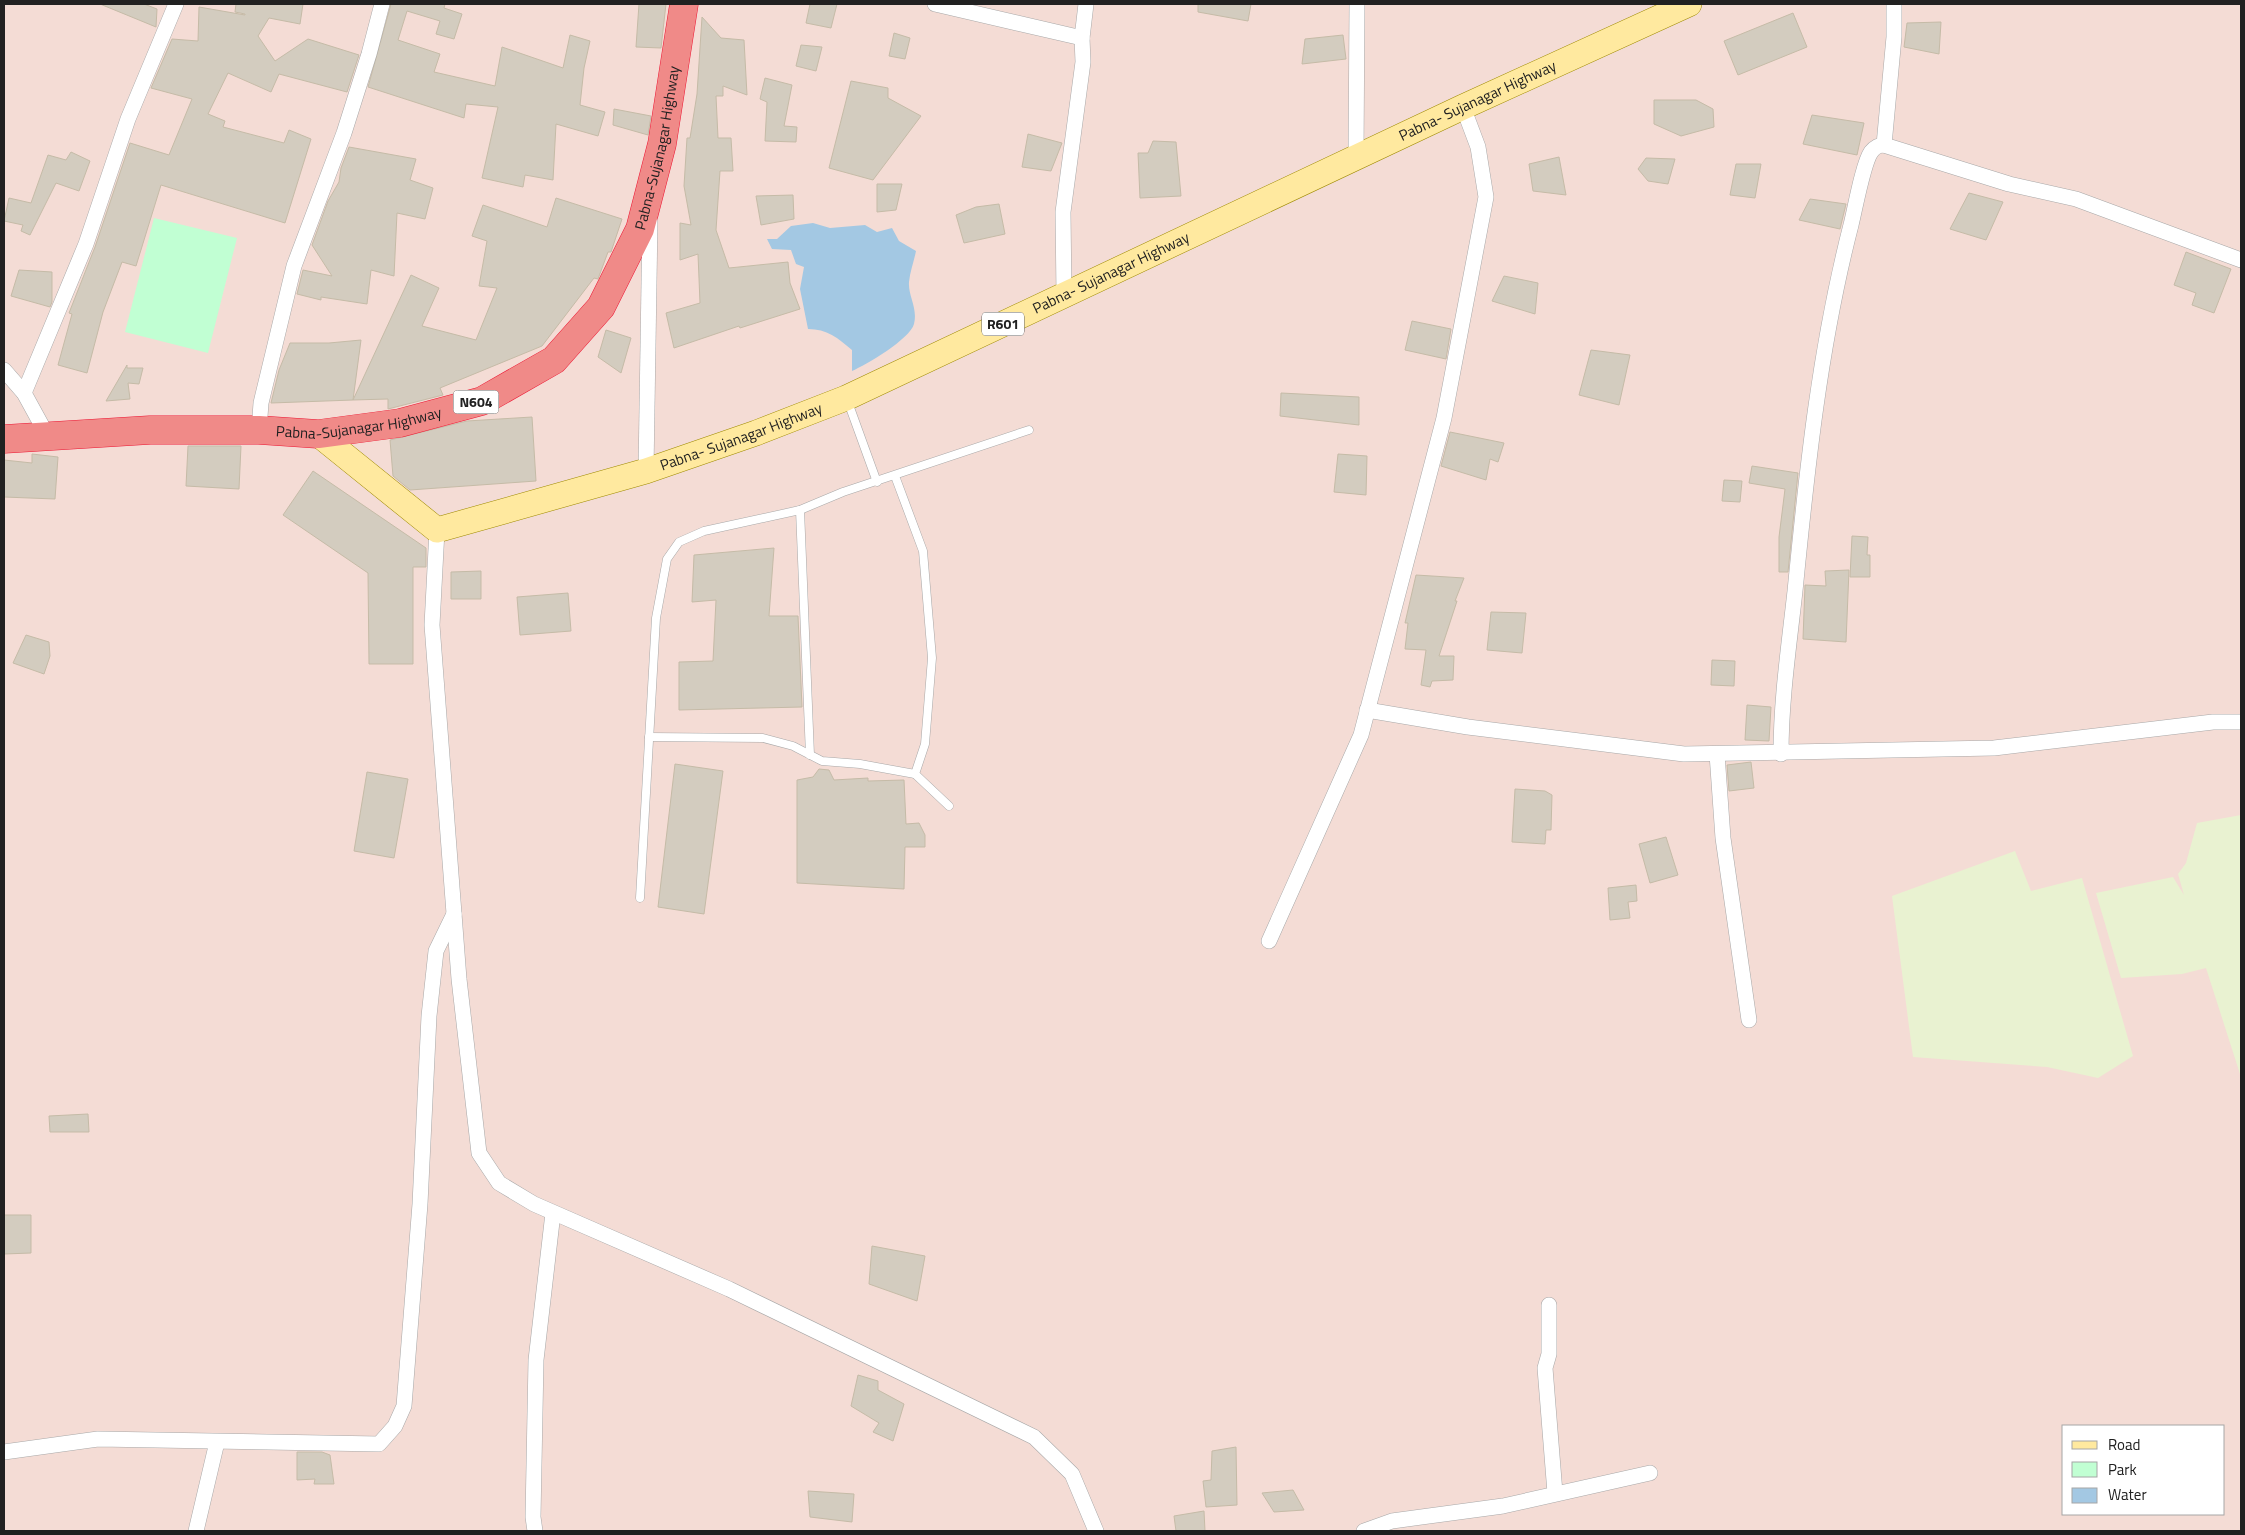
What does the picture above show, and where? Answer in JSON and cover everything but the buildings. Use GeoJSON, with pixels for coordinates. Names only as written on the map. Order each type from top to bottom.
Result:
{"type":"FeatureCollection","features":[{"type":"Feature","properties":{"kind":"highway","name":"Pabna-Sujanagar Highway"},"geometry":{"type":"LineString","coordinates":[[4,439],[150,430],[259,430],[318,434],[400,423],[482,401],[554,360],[601,307],[640,229],[662,144],[684,4]]}},
{"type":"Feature","properties":{"kind":"main road","name":"Pabna- Sujanagar Highway"},"geometry":{"type":"LineString","coordinates":[[437,530],[646,471],[756,433],[846,398],[1464,107],[1689,4]]}},
{"type":"Feature","properties":{"kind":"main road"},"geometry":{"type":"LineString","coordinates":[[318,434],[437,530]]}},
{"type":"Feature","properties":{"kind":"street"},"geometry":{"type":"LineString","coordinates":[[24,393],[86,244],[128,119],[176,4]]}},
{"type":"Feature","properties":{"kind":"street"},"geometry":{"type":"LineString","coordinates":[[259,430],[261,403],[294,266],[344,133],[369,54],[382,4]]}},
{"type":"Feature","properties":{"kind":"street"},"geometry":{"type":"LineString","coordinates":[[935,4],[1082,38]]}},
{"type":"Feature","properties":{"kind":"street"},"geometry":{"type":"LineString","coordinates":[[1064,294],[1063,212],[1084,62],[1082,38],[1086,4]]}},
{"type":"Feature","properties":{"kind":"street"},"geometry":{"type":"LineString","coordinates":[[1356,158],[1357,4]]}},
{"type":"Feature","properties":{"kind":"street"},"geometry":{"type":"LineString","coordinates":[[1884,145],[1894,37],[1894,4]]}},
{"type":"Feature","properties":{"kind":"street"},"geometry":{"type":"LineString","coordinates":[[1269,941],[1361,735],[1444,418],[1486,197],[1478,147],[1464,107]]}},
{"type":"Feature","properties":{"kind":"street"},"geometry":{"type":"LineString","coordinates":[[1781,754],[1781,715],[1802,511],[1818,384],[1845,248],[1870,154],[1875,147],[1884,145],[2009,184],[2076,199],[2241,260]]}},
{"type":"Feature","properties":{"kind":"street"},"geometry":{"type":"LineString","coordinates":[[646,471],[651,188]]}},
{"type":"Feature","properties":{"kind":"street"},"geometry":{"type":"LineString","coordinates":[[4,370],[24,393],[47,435]]}},
{"type":"Feature","properties":{"kind":"street"},"geometry":{"type":"LineString","coordinates":[[437,530],[432,626],[459,979],[479,1153],[499,1183],[552,1213],[729,1289],[1034,1437],[1072,1474],[1096,1531]]}},
{"type":"Feature","properties":{"kind":"street"},"geometry":{"type":"LineString","coordinates":[[1367,710],[1468,726],[1684,754],[1781,754],[1994,748],[2213,722],[2241,722]]}},
{"type":"Feature","properties":{"kind":"street"},"geometry":{"type":"LineString","coordinates":[[1717,754],[1723,838],[1749,1020]]}},
{"type":"Feature","properties":{"kind":"street"},"geometry":{"type":"LineString","coordinates":[[4,1452],[98,1439],[379,1444],[395,1426],[404,1406],[420,1204],[428,1016],[436,951],[454,913]]}},
{"type":"Feature","properties":{"kind":"street"},"geometry":{"type":"LineString","coordinates":[[535,1531],[533,1517],[536,1360],[552,1213]]}},
{"type":"Feature","properties":{"kind":"street"},"geometry":{"type":"LineString","coordinates":[[1549,1305],[1549,1354],[1545,1368],[1554,1493]]}},
{"type":"Feature","properties":{"kind":"street"},"geometry":{"type":"LineString","coordinates":[[196,1531],[218,1442]]}},
{"type":"Feature","properties":{"kind":"street"},"geometry":{"type":"LineString","coordinates":[[1364,1531],[1392,1521],[1503,1506],[1554,1493],[1650,1473]]}},
{"type":"Feature","properties":{"kind":"lane"},"geometry":{"type":"LineString","coordinates":[[846,398],[877,482]]}},
{"type":"Feature","properties":{"kind":"lane"},"geometry":{"type":"LineString","coordinates":[[640,898],[656,618],[667,559],[679,542],[704,531],[800,510],[843,492],[1029,430]]}},
{"type":"Feature","properties":{"kind":"lane"},"geometry":{"type":"LineString","coordinates":[[895,476],[923,551],[932,658],[925,744],[915,774]]}},
{"type":"Feature","properties":{"kind":"lane"},"geometry":{"type":"LineString","coordinates":[[800,510],[810,755]]}},
{"type":"Feature","properties":{"kind":"lane"},"geometry":{"type":"LineString","coordinates":[[649,737],[763,738],[794,746],[822,761],[860,764],[915,774],[950,806]]}},
{"type":"Feature","properties":{"kind":"shaded area"},"geometry":{"type":"Polygon","coordinates":[[[4,4],[2241,4],[2241,1531],[4,1531],[4,4]]]}},
{"type":"Feature","properties":{"kind":"green space"},"geometry":{"type":"Polygon","coordinates":[[[154,218],[237,238],[208,353],[125,332],[154,218]]]}},
{"type":"Feature","properties":{"kind":"green space"},"geometry":{"type":"Polygon","coordinates":[[[2241,815],[2240,1074],[2206,968],[2182,974],[2121,978],[2096,893],[2173,877],[2184,895],[2178,874],[2186,863],[2197,823],[2241,815]]]}},
{"type":"Feature","properties":{"kind":"green space"},"geometry":{"type":"Polygon","coordinates":[[[2015,851],[2031,891],[2082,878],[2133,1056],[2098,1078],[2047,1067],[1913,1057],[1892,896],[2015,851]]]}},
{"type":"Feature","properties":{"kind":"water"},"geometry":{"type":"Polygon","coordinates":[[[813,223],[830,228],[865,225],[877,232],[892,228],[899,241],[916,251],[909,282],[915,313],[914,324],[911,330],[887,351],[852,371],[852,350],[832,335],[815,329],[808,329],[800,289],[804,267],[796,264],[791,250],[772,249],[767,239],[777,239],[791,226],[813,223]]]}}]}
